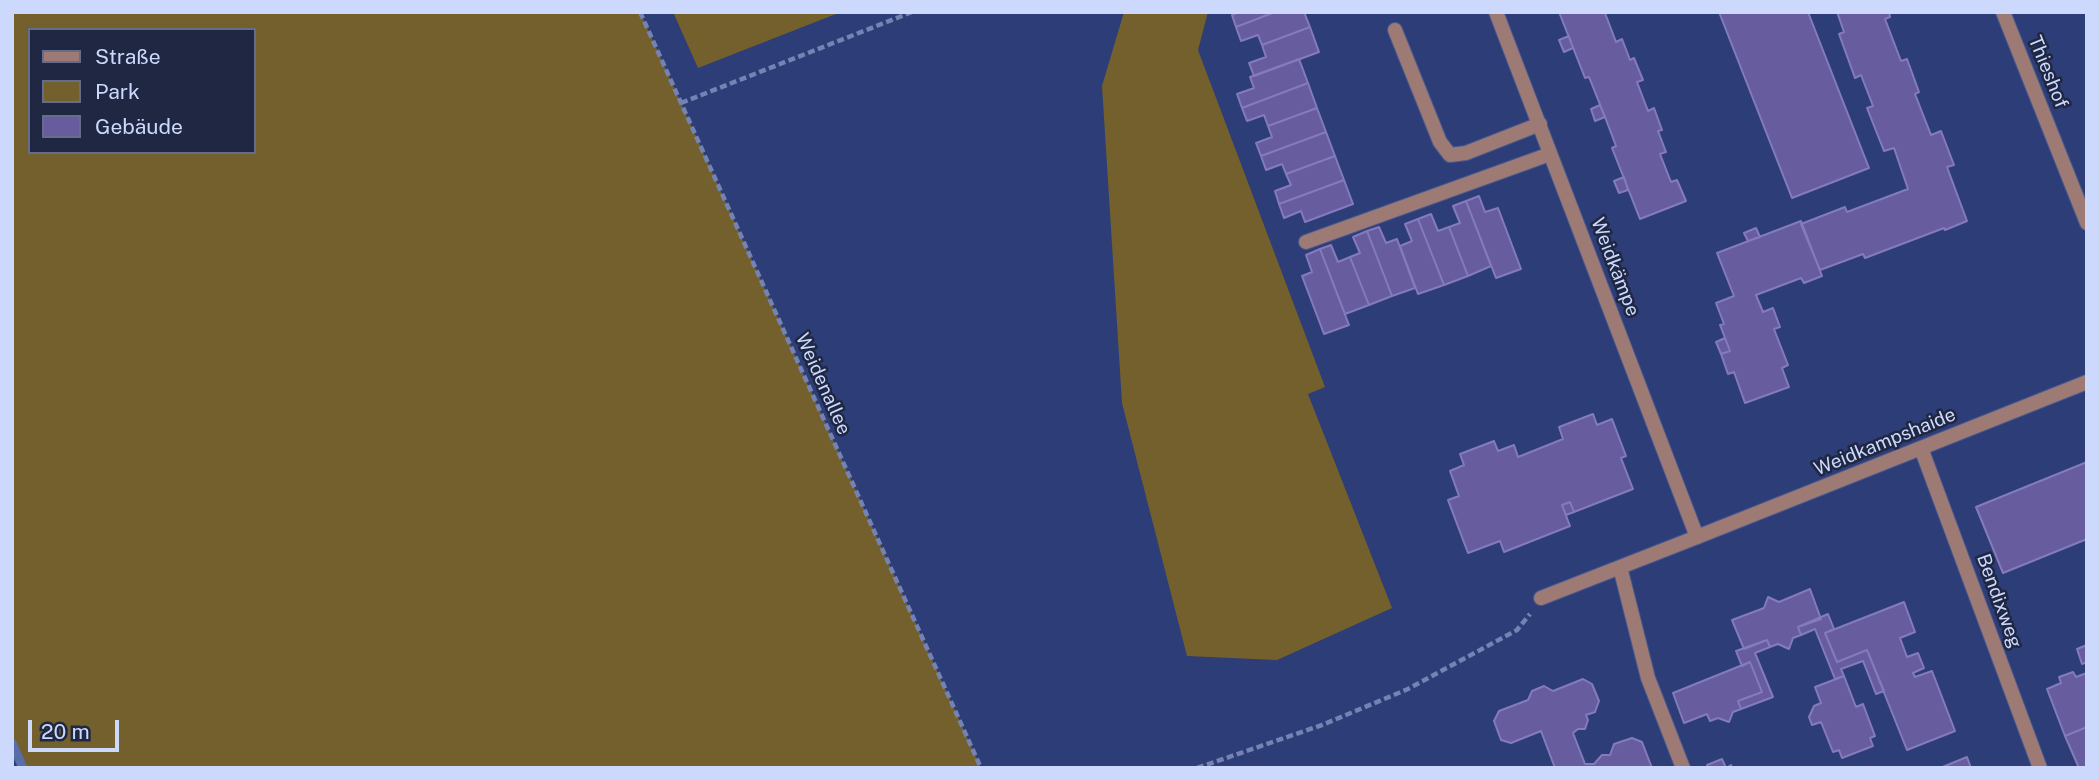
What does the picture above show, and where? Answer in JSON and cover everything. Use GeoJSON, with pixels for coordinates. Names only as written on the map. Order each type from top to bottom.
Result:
{"type":"FeatureCollection","features":[{"type":"Feature","properties":{"kind":"street","name":"Weidkämpe"},"geometry":{"type":"LineString","coordinates":[[1496,12],[1697,537]]}},
{"type":"Feature","properties":{"kind":"street","name":"Thieshof"},"geometry":{"type":"LineString","coordinates":[[2003,12],[2087,223]]}},
{"type":"Feature","properties":{"kind":"street"},"geometry":{"type":"LineString","coordinates":[[1395,30],[1440,142],[1450,155],[1466,153],[1540,124]]}},
{"type":"Feature","properties":{"kind":"street"},"geometry":{"type":"LineString","coordinates":[[1306,242],[1550,154]]}},
{"type":"Feature","properties":{"kind":"street","name":"Weidkampshaide"},"geometry":{"type":"LineString","coordinates":[[1541,598],[2087,382]]}},
{"type":"Feature","properties":{"kind":"street","name":"Bendixweg"},"geometry":{"type":"LineString","coordinates":[[1921,448],[2040,768]]}},
{"type":"Feature","properties":{"kind":"street"},"geometry":{"type":"LineString","coordinates":[[1620,567],[1648,678],[1683,768]]}},
{"type":"Feature","properties":{"kind":"path","name":"Weidenallee"},"geometry":{"type":"LineString","coordinates":[[639,12],[981,768]]}},
{"type":"Feature","properties":{"kind":"path"},"geometry":{"type":"LineString","coordinates":[[681,103],[912,12]]}},
{"type":"Feature","properties":{"kind":"path"},"geometry":{"type":"LineString","coordinates":[[1197,768],[1322,725],[1408,689],[1517,630],[1541,598]]}},
{"type":"Feature","properties":{"kind":"green space"},"geometry":{"type":"Polygon","coordinates":[[[12,12],[640,12],[981,768],[23,768],[12,743],[12,12]]]}},
{"type":"Feature","properties":{"kind":"green space"},"geometry":{"type":"Polygon","coordinates":[[[673,12],[841,12],[698,68],[673,12]]]}},
{"type":"Feature","properties":{"kind":"green space"},"geometry":{"type":"Polygon","coordinates":[[[1124,12],[1208,12],[1198,50],[1325,387],[1308,394],[1392,608],[1277,660],[1187,656],[1122,403],[1102,86],[1124,12]]]}},
{"type":"Feature","properties":{"kind":"building"},"geometry":{"type":"Polygon","coordinates":[[[1239,12],[1275,12],[1236,27],[1232,15],[1239,12]]]}},
{"type":"Feature","properties":{"kind":"building"},"geometry":{"type":"Polygon","coordinates":[[[1275,12],[1304,12],[1310,27],[1262,45],[1258,35],[1241,41],[1236,27],[1275,12]]]}},
{"type":"Feature","properties":{"kind":"building"},"geometry":{"type":"Polygon","coordinates":[[[1559,12],[1608,12],[1605,13],[1616,42],[1622,39],[1630,60],[1634,58],[1643,80],[1637,82],[1648,111],[1654,108],[1662,130],[1658,131],[1666,152],[1660,154],[1671,182],[1677,180],[1686,201],[1640,219],[1612,148],[1616,146],[1605,117],[1589,77],[1585,78],[1559,12]]]}},
{"type":"Feature","properties":{"kind":"building"},"geometry":{"type":"Polygon","coordinates":[[[1719,12],[1808,12],[1869,168],[1792,198],[1719,12]]]}},
{"type":"Feature","properties":{"kind":"building"},"geometry":{"type":"Polygon","coordinates":[[[1837,12],[1889,12],[1890,17],[1885,19],[1901,61],[1907,59],[1919,92],[1915,94],[1931,135],[1941,131],[1954,165],[1947,167],[1967,221],[1865,258],[1863,254],[1820,270],[1801,224],[1845,207],[1847,212],[1908,189],[1894,148],[1884,151],[1867,108],[1873,106],[1861,75],[1855,78],[1839,34],[1844,32],[1837,12]]]}},
{"type":"Feature","properties":{"kind":"building"},"geometry":{"type":"Polygon","coordinates":[[[1310,27],[1319,52],[1254,76],[1249,63],[1266,57],[1262,45],[1310,27]]]}},
{"type":"Feature","properties":{"kind":"building"},"geometry":{"type":"Polygon","coordinates":[[[1569,36],[1573,48],[1564,52],[1559,40],[1569,36]]]}},
{"type":"Feature","properties":{"kind":"building"},"geometry":{"type":"Polygon","coordinates":[[[1299,59],[1308,83],[1242,108],[1237,94],[1254,88],[1250,77],[1299,59]]]}},
{"type":"Feature","properties":{"kind":"building"},"geometry":{"type":"Polygon","coordinates":[[[1308,83],[1317,108],[1268,126],[1264,115],[1247,121],[1242,108],[1308,83]]]}},
{"type":"Feature","properties":{"kind":"building"},"geometry":{"type":"Polygon","coordinates":[[[1600,105],[1605,117],[1595,121],[1591,109],[1600,105]]]}},
{"type":"Feature","properties":{"kind":"building"},"geometry":{"type":"Polygon","coordinates":[[[1317,108],[1326,132],[1261,156],[1256,143],[1272,137],[1268,126],[1317,108]]]}},
{"type":"Feature","properties":{"kind":"building"},"geometry":{"type":"Polygon","coordinates":[[[1326,132],[1335,156],[1286,174],[1282,164],[1266,170],[1261,156],[1326,132]]]}},
{"type":"Feature","properties":{"kind":"building"},"geometry":{"type":"Polygon","coordinates":[[[1335,156],[1344,180],[1279,204],[1275,191],[1291,185],[1286,174],[1335,156]]]}},
{"type":"Feature","properties":{"kind":"building"},"geometry":{"type":"Polygon","coordinates":[[[1624,177],[1628,190],[1619,193],[1614,181],[1624,177]]]}},
{"type":"Feature","properties":{"kind":"building"},"geometry":{"type":"Polygon","coordinates":[[[1344,180],[1353,204],[1305,222],[1301,211],[1284,218],[1279,204],[1344,180]]]}},
{"type":"Feature","properties":{"kind":"building"},"geometry":{"type":"Polygon","coordinates":[[[1479,196],[1485,212],[1498,208],[1521,269],[1496,278],[1466,201],[1479,196]]]}},
{"type":"Feature","properties":{"kind":"building"},"geometry":{"type":"Polygon","coordinates":[[[1466,201],[1491,266],[1468,276],[1449,227],[1460,223],[1453,206],[1466,201]]]}},
{"type":"Feature","properties":{"kind":"building"},"geometry":{"type":"Polygon","coordinates":[[[1431,214],[1438,231],[1449,227],[1468,276],[1444,285],[1418,219],[1431,214]]]}},
{"type":"Feature","properties":{"kind":"building"},"geometry":{"type":"Polygon","coordinates":[[[1418,219],[1444,285],[1418,294],[1400,246],[1412,241],[1405,224],[1418,219]]]}},
{"type":"Feature","properties":{"kind":"building"},"geometry":{"type":"Polygon","coordinates":[[[1801,221],[1822,276],[1804,283],[1801,278],[1756,295],[1763,312],[1773,308],[1780,327],[1774,329],[1788,365],[1782,368],[1789,387],[1745,403],[1734,372],[1728,374],[1721,354],[1730,351],[1720,325],[1724,324],[1716,303],[1734,296],[1717,253],[1801,221]]]}},
{"type":"Feature","properties":{"kind":"building"},"geometry":{"type":"Polygon","coordinates":[[[1379,227],[1386,243],[1397,239],[1415,288],[1392,296],[1367,231],[1379,227]]]}},
{"type":"Feature","properties":{"kind":"building"},"geometry":{"type":"Polygon","coordinates":[[[1756,228],[1760,237],[1748,241],[1744,233],[1756,228]]]}},
{"type":"Feature","properties":{"kind":"building"},"geometry":{"type":"Polygon","coordinates":[[[1367,231],[1392,296],[1369,305],[1350,257],[1360,253],[1353,237],[1367,231]]]}},
{"type":"Feature","properties":{"kind":"building"},"geometry":{"type":"Polygon","coordinates":[[[1331,245],[1338,262],[1350,257],[1369,305],[1345,314],[1320,249],[1331,245]]]}},
{"type":"Feature","properties":{"kind":"building"},"geometry":{"type":"Polygon","coordinates":[[[1320,249],[1349,325],[1324,334],[1302,276],[1312,272],[1306,255],[1320,249]]]}},
{"type":"Feature","properties":{"kind":"building"},"geometry":{"type":"Polygon","coordinates":[[[1725,338],[1730,351],[1721,354],[1716,342],[1725,338]]]}},
{"type":"Feature","properties":{"kind":"building"},"geometry":{"type":"Polygon","coordinates":[[[1593,414],[1597,425],[1612,419],[1626,456],[1621,458],[1633,489],[1574,512],[1570,502],[1562,505],[1570,526],[1504,552],[1500,541],[1468,553],[1448,500],[1459,496],[1450,471],[1464,465],[1460,454],[1494,441],[1498,451],[1514,445],[1518,457],[1563,439],[1559,427],[1593,414]]]}},
{"type":"Feature","properties":{"kind":"building"},"geometry":{"type":"Polygon","coordinates":[[[2087,462],[2087,539],[2003,573],[1976,507],[2087,462]]]}},
{"type":"Feature","properties":{"kind":"building"},"geometry":{"type":"Polygon","coordinates":[[[1570,502],[1574,512],[1566,515],[1562,505],[1570,502]]]}},
{"type":"Feature","properties":{"kind":"building"},"geometry":{"type":"Polygon","coordinates":[[[1810,589],[1821,619],[1798,627],[1801,635],[1793,638],[1789,649],[1778,644],[1770,647],[1767,640],[1744,649],[1732,620],[1764,608],[1768,597],[1779,602],[1810,589]]]}},
{"type":"Feature","properties":{"kind":"building"},"geometry":{"type":"Polygon","coordinates":[[[1904,602],[1915,632],[1900,638],[1907,657],[1918,653],[1924,668],[1913,673],[1915,677],[1932,671],[1955,731],[1907,750],[1867,650],[1837,662],[1825,633],[1904,602]]]}},
{"type":"Feature","properties":{"kind":"building"},"geometry":{"type":"Polygon","coordinates":[[[1828,614],[1834,629],[1825,633],[1837,662],[1867,650],[1884,691],[1876,694],[1863,661],[1841,669],[1844,676],[1835,679],[1815,629],[1801,635],[1798,627],[1828,614]]]}},
{"type":"Feature","properties":{"kind":"building"},"geometry":{"type":"Polygon","coordinates":[[[1767,640],[1770,647],[1755,653],[1773,697],[1741,709],[1738,701],[1762,692],[1750,662],[1742,666],[1736,651],[1767,640]]]}},
{"type":"Feature","properties":{"kind":"building"},"geometry":{"type":"Polygon","coordinates":[[[2087,645],[2087,662],[2082,664],[2077,649],[2087,645]]]}},
{"type":"Feature","properties":{"kind":"building"},"geometry":{"type":"Polygon","coordinates":[[[1750,662],[1762,692],[1738,701],[1741,709],[1733,712],[1729,722],[1718,718],[1710,721],[1707,714],[1684,723],[1673,693],[1750,662]]]}},
{"type":"Feature","properties":{"kind":"building"},"geometry":{"type":"Polygon","coordinates":[[[2073,672],[2076,677],[2087,673],[2087,727],[2065,736],[2047,689],[2061,683],[2059,677],[2073,672]]]}},
{"type":"Feature","properties":{"kind":"building"},"geometry":{"type":"Polygon","coordinates":[[[1844,676],[1856,707],[1863,704],[1875,736],[1870,738],[1873,746],[1842,758],[1839,750],[1833,752],[1821,722],[1812,725],[1809,717],[1814,706],[1821,703],[1815,687],[1844,676]]]}},
{"type":"Feature","properties":{"kind":"building"},"geometry":{"type":"Polygon","coordinates":[[[1583,679],[1592,684],[1599,701],[1595,712],[1586,715],[1588,720],[1585,729],[1578,729],[1573,733],[1585,764],[1594,764],[1602,755],[1610,755],[1614,744],[1632,738],[1642,742],[1652,768],[1555,768],[1541,731],[1511,743],[1501,740],[1494,721],[1499,711],[1528,700],[1532,691],[1544,686],[1553,691],[1583,679]]]}},
{"type":"Feature","properties":{"kind":"building"},"geometry":{"type":"Polygon","coordinates":[[[2087,727],[2087,768],[2079,768],[2065,736],[2087,727]]]}},
{"type":"Feature","properties":{"kind":"building"},"geometry":{"type":"Polygon","coordinates":[[[1967,757],[1971,768],[1940,768],[1967,757]]]}},
{"type":"Feature","properties":{"kind":"building"},"geometry":{"type":"Polygon","coordinates":[[[1722,759],[1726,768],[1708,768],[1707,765],[1722,759]]]}},
{"type":"Feature","properties":{"kind":"waterway"},"geometry":{"type":"LineString","coordinates":[[12,743],[23,768]]}}]}
